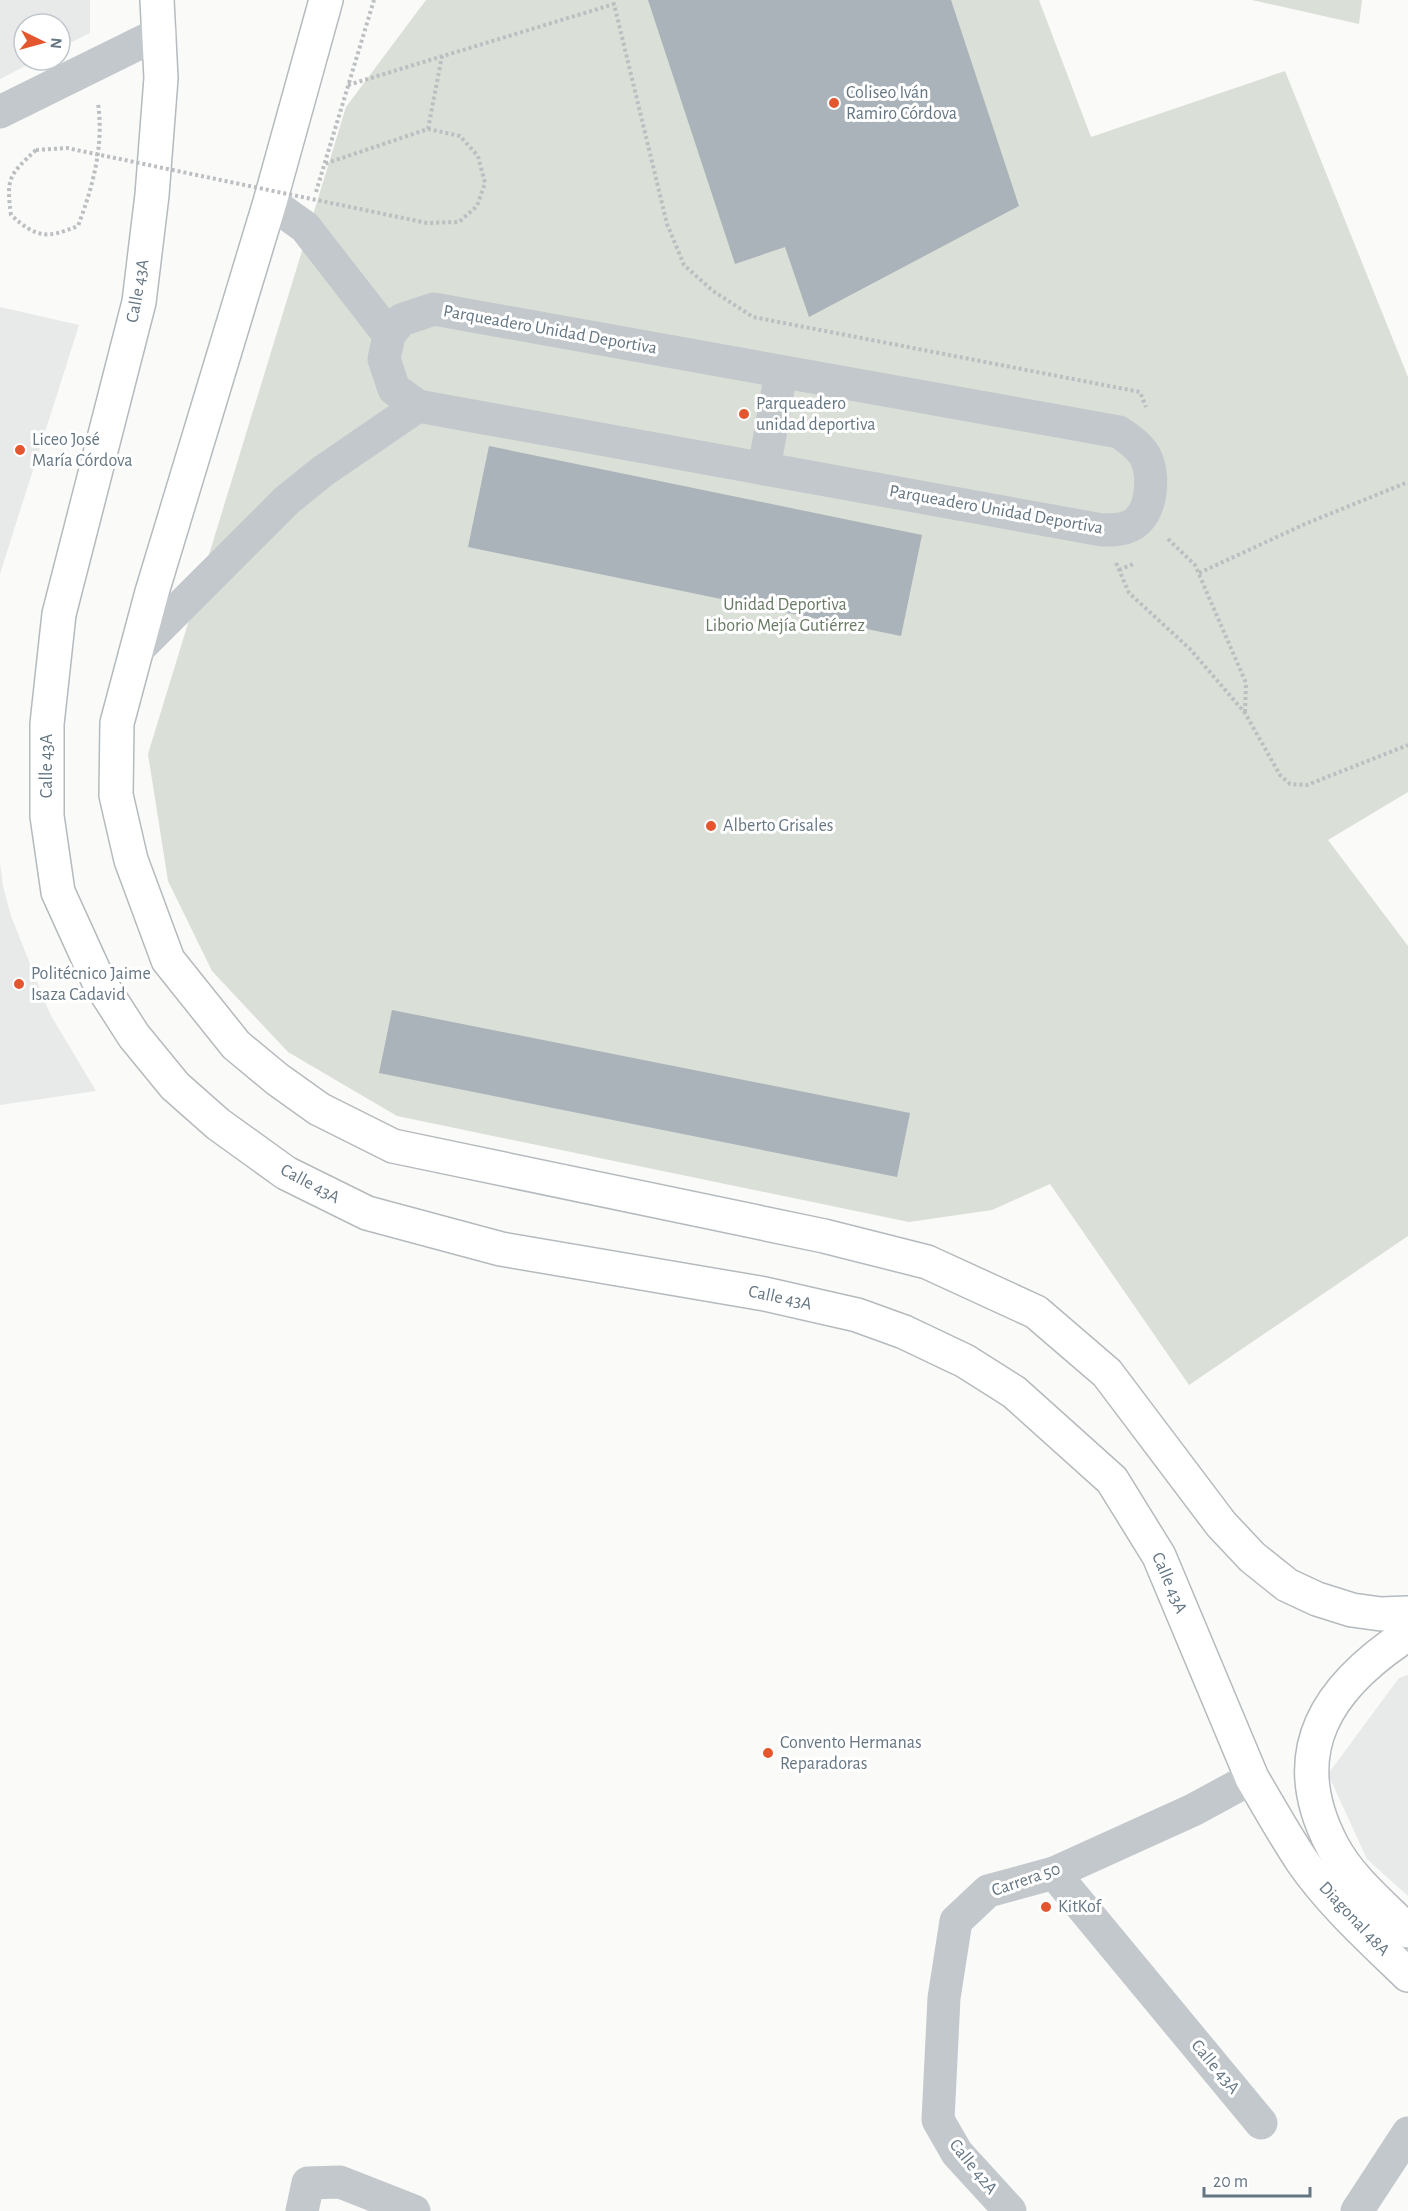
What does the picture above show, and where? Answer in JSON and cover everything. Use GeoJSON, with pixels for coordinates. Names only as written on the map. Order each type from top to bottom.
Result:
{"type":"FeatureCollection","features":[{"type":"Feature","properties":{"kind":"main road","name":"Calle 43A"},"geometry":{"type":"LineString","coordinates":[[157,0],[161,78],[152,195],[139,302],[59,614],[47,724],[47,816],[58,892],[98,980],[134,1036],[168,1077],[218,1124],[286,1173],[367,1213],[501,1248],[765,1294],[857,1315],[904,1332],[965,1361],[1014,1392],[1112,1480],[1159,1556],[1252,1778],[1302,1862]]}},
{"type":"Feature","properties":{"kind":"main road"},"geometry":{"type":"LineString","coordinates":[[326,0],[270,202],[135,651],[117,723],[116,795],[131,860],[168,960],[236,1045],[277,1079],[319,1109],[393,1146],[824,1236],[927,1262],[989,1288],[1036,1312],[1107,1373],[1221,1524],[1252,1557],[1287,1585],[1317,1599],[1352,1610],[1381,1614],[1408,1613]]}},
{"type":"Feature","properties":{"kind":"main road"},"geometry":{"type":"LineString","coordinates":[[1408,1634],[1355,1674],[1328,1707],[1316,1734],[1310,1773],[1317,1809],[1332,1846],[1358,1880],[1408,1930]]}},
{"type":"Feature","properties":{"kind":"main road","name":"Diagonal 48A"},"geometry":{"type":"LineString","coordinates":[[1302,1862],[1352,1921],[1408,1975]]}},
{"type":"Feature","properties":{"kind":"street"},"geometry":{"type":"LineString","coordinates":[[0,112],[160,33]]}},
{"type":"Feature","properties":{"kind":"street"},"geometry":{"type":"LineString","coordinates":[[270,202],[305,227],[389,335]]}},
{"type":"Feature","properties":{"kind":"street","name":"Parqueadero Unidad Deportiva"},"geometry":{"type":"LineString","coordinates":[[434,309],[1119,432],[1146,456],[1151,473],[1150,493],[1143,514],[1131,526],[1102,530],[418,406],[394,389],[387,374],[384,359],[389,335],[401,320],[434,309]]}},
{"type":"Feature","properties":{"kind":"street"},"geometry":{"type":"LineString","coordinates":[[764,469],[781,372]]}},
{"type":"Feature","properties":{"kind":"street"},"geometry":{"type":"LineString","coordinates":[[135,651],[286,500],[323,471],[418,406]]}},
{"type":"Feature","properties":{"kind":"street","name":"Carrera 50"},"geometry":{"type":"LineString","coordinates":[[938,2120],[944,1998],[956,1921],[988,1891],[1054,1873],[1193,1809],[1252,1778]]}},
{"type":"Feature","properties":{"kind":"street","name":"Calle 43A"},"geometry":{"type":"LineString","coordinates":[[1054,1873],[1261,2123]]}},
{"type":"Feature","properties":{"kind":"street","name":"Calle 42A"},"geometry":{"type":"LineString","coordinates":[[938,2120],[957,2153],[1010,2211]]}},
{"type":"Feature","properties":{"kind":"street"},"geometry":{"type":"LineString","coordinates":[[1357,2211],[1404,2150]]}},
{"type":"Feature","properties":{"kind":"street"},"geometry":{"type":"LineString","coordinates":[[302,2211],[308,2183],[319,2182],[340,2182],[414,2211]]}},
{"type":"Feature","properties":{"kind":"path"},"geometry":{"type":"LineString","coordinates":[[92,67],[99,111],[100,146],[93,185],[78,226],[52,237],[29,231],[11,215],[8,193],[12,172],[36,150],[67,148],[427,223],[459,222],[477,206],[485,183],[478,156],[460,136],[428,129],[324,164],[374,0]]}},
{"type":"Feature","properties":{"kind":"path"},"geometry":{"type":"LineString","coordinates":[[348,85],[614,4],[667,224],[684,265],[713,291],[753,317],[795,327],[1140,392],[1149,414]]}},
{"type":"Feature","properties":{"kind":"path"},"geometry":{"type":"LineString","coordinates":[[428,129],[442,56]]}},
{"type":"Feature","properties":{"kind":"path"},"geometry":{"type":"LineString","coordinates":[[1199,573],[1305,524],[1408,482]]}},
{"type":"Feature","properties":{"kind":"path"},"geometry":{"type":"LineString","coordinates":[[1102,530],[1129,593],[1190,649],[1245,713],[1280,775],[1290,784],[1307,785],[1408,745]]}},
{"type":"Feature","properties":{"kind":"path"},"geometry":{"type":"LineString","coordinates":[[1165,537],[1195,565],[1199,573],[1246,683],[1245,713]]}},
{"type":"Feature","properties":{"kind":"path"},"geometry":{"type":"LineString","coordinates":[[1119,570],[1142,557]]}},
{"type":"Feature","properties":{"kind":"shaded area"},"geometry":{"type":"Polygon","coordinates":[[[0,0],[90,0],[90,33],[72,42],[72,12],[12,12],[14,72],[0,79],[0,0]]]}},
{"type":"Feature","properties":{"kind":"shaded area","name":"Liceo José María Córdova"},"geometry":{"type":"Polygon","coordinates":[[[0,307],[79,325],[0,574],[0,307]]]}},
{"type":"Feature","properties":{"kind":"shaded area","name":"Politécnico Jaime Isaza Cadavid"},"geometry":{"type":"Polygon","coordinates":[[[0,863],[11,916],[50,1014],[96,1091],[0,1105],[0,863]]]}},
{"type":"Feature","properties":{"kind":"shaded area"},"geometry":{"type":"Polygon","coordinates":[[[1408,1675],[1408,1896],[1367,1859],[1328,1774],[1399,1678],[1408,1675]]]}},
{"type":"Feature","properties":{"kind":"green space","name":"Unidad Deportiva Liborio Mejía Gutiérrez"},"geometry":{"type":"Polygon","coordinates":[[[426,0],[1039,0],[1091,137],[1285,71],[1408,377],[1408,792],[1328,840],[1408,946],[1408,1236],[1189,1385],[1050,1184],[992,1210],[909,1222],[397,1116],[288,1052],[212,971],[168,881],[148,754],[346,107],[426,0]]]}},
{"type":"Feature","properties":{"kind":"green space"},"geometry":{"type":"Polygon","coordinates":[[[1252,0],[1362,0],[1359,24],[1252,0]]]}},
{"type":"Feature","properties":{"kind":"building","name":"Coliseo Iván Ramiro Córdova"},"geometry":{"type":"Polygon","coordinates":[[[648,0],[951,0],[1019,206],[809,317],[785,247],[735,264],[648,0]]]}},
{"type":"Feature","properties":{"kind":"building"},"geometry":{"type":"Polygon","coordinates":[[[489,446],[922,535],[901,636],[468,547],[489,446]]]}},
{"type":"Feature","properties":{"kind":"building"},"geometry":{"type":"Polygon","coordinates":[[[392,1010],[910,1113],[897,1177],[379,1073],[392,1010]]]}},
{"type":"Feature","properties":{"kind":"place","name":"Coliseo Iván Ramiro Córdova"},"geometry":{"type":"Point","coordinates":[834,103]}},
{"type":"Feature","properties":{"kind":"place","name":"Parqueadero unidad deportiva"},"geometry":{"type":"Point","coordinates":[744,414]}},
{"type":"Feature","properties":{"kind":"place","name":"Liceo José María Córdova"},"geometry":{"type":"Point","coordinates":[20,450]}},
{"type":"Feature","properties":{"kind":"place","name":"Alberto Grisales"},"geometry":{"type":"Point","coordinates":[711,826]}},
{"type":"Feature","properties":{"kind":"place","name":"Politécnico Jaime Isaza Cadavid"},"geometry":{"type":"Point","coordinates":[19,984]}},
{"type":"Feature","properties":{"kind":"place","name":"Convento Hermanas Reparadoras"},"geometry":{"type":"Point","coordinates":[768,1753]}},
{"type":"Feature","properties":{"kind":"place","name":"KitKof"},"geometry":{"type":"Point","coordinates":[1046,1907]}}]}
